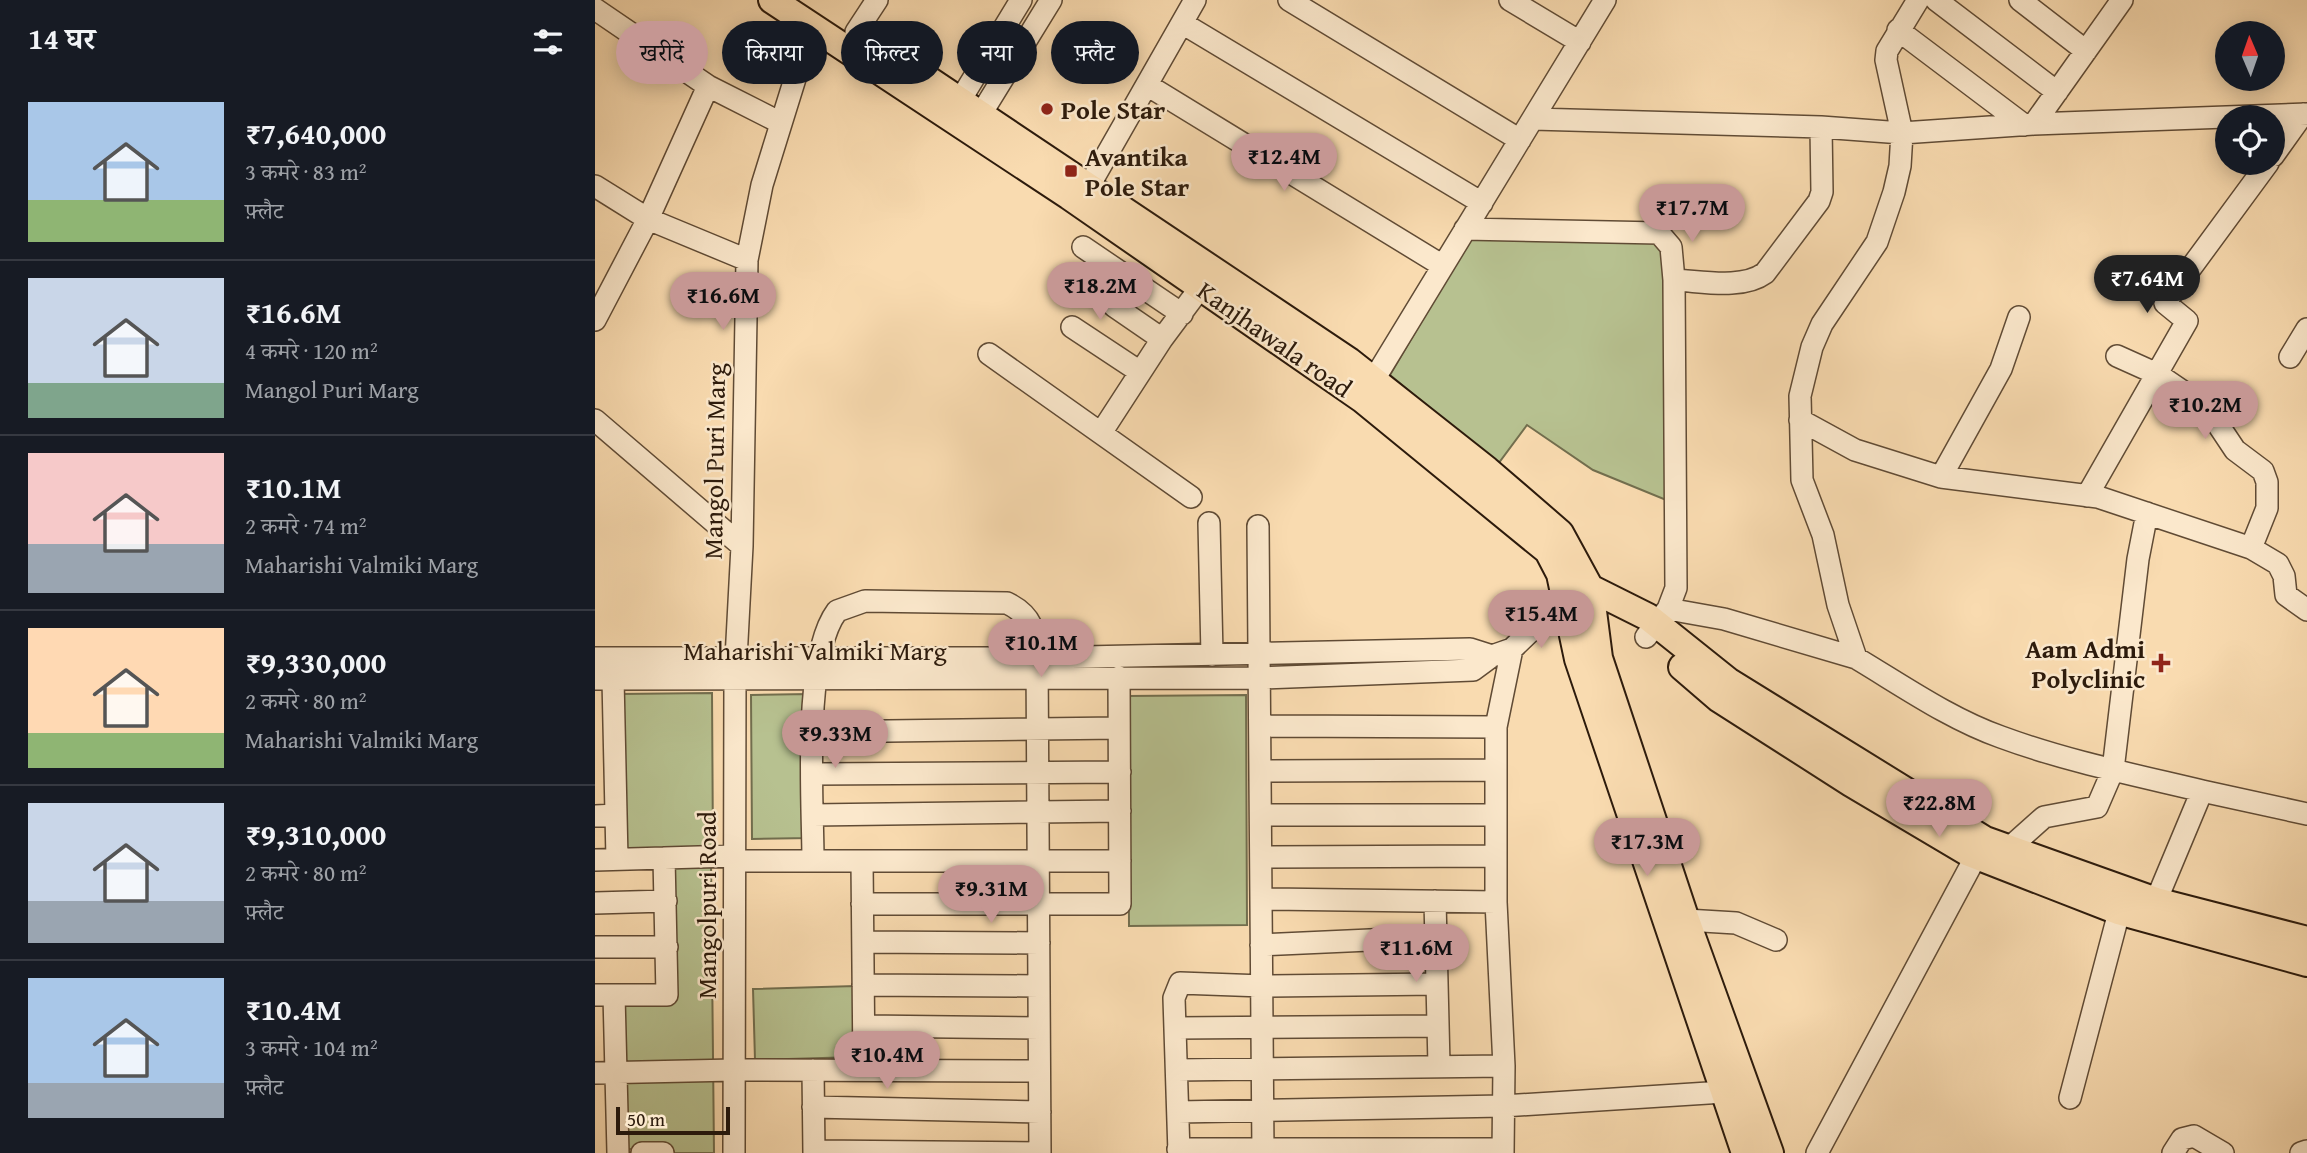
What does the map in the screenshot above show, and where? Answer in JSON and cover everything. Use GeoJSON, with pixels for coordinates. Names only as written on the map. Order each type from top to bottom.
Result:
{"type":"FeatureCollection","features":[{"type":"Feature","properties":{"kind":"main road","name":"Kanjhawala road"},"geometry":{"type":"LineString","coordinates":[[772,0],[841,26]]}},
{"type":"Feature","properties":{"kind":"main road","name":"Kanjhawala road"},"geometry":{"type":"LineString","coordinates":[[809,12],[1207,279],[1349,361],[1549,522],[1573,552],[1578,592]]}},
{"type":"Feature","properties":{"kind":"main road","name":"Kanjhawala road"},"geometry":{"type":"LineString","coordinates":[[924,84],[966,116],[1089,186],[1362,399],[1544,547],[1578,592]]}},
{"type":"Feature","properties":{"kind":"main road"},"geometry":{"type":"LineString","coordinates":[[1578,592],[1626,608],[1636,630],[1657,624],[1718,698],[1851,783],[1989,848],[2089,890],[2307,963]]}},
{"type":"Feature","properties":{"kind":"main road"},"geometry":{"type":"LineString","coordinates":[[1578,592],[1686,919],[1769,1153]]}},
{"type":"Feature","properties":{"kind":"main road"},"geometry":{"type":"LineString","coordinates":[[1578,592],[1578,660],[1745,1153]]}},
{"type":"Feature","properties":{"kind":"main road"},"geometry":{"type":"LineString","coordinates":[[2122,901],[2156,901],[2307,940]]}},
{"type":"Feature","properties":{"kind":"street"},"geometry":{"type":"LineString","coordinates":[[863,21],[877,0]]}},
{"type":"Feature","properties":{"kind":"street"},"geometry":{"type":"LineString","coordinates":[[966,116],[1021,0]]}},
{"type":"Feature","properties":{"kind":"street"},"geometry":{"type":"LineString","coordinates":[[966,116],[1051,0]]}},
{"type":"Feature","properties":{"kind":"street"},"geometry":{"type":"LineString","coordinates":[[1089,186],[1195,0]]}},
{"type":"Feature","properties":{"kind":"street"},"geometry":{"type":"LineString","coordinates":[[1289,0],[1520,140]]}},
{"type":"Feature","properties":{"kind":"street"},"geometry":{"type":"LineString","coordinates":[[1510,0],[1580,42]]}},
{"type":"Feature","properties":{"kind":"street"},"geometry":{"type":"LineString","coordinates":[[1373,381],[1605,0]]}},
{"type":"Feature","properties":{"kind":"street"},"geometry":{"type":"LineString","coordinates":[[1856,658],[1838,605],[1822,535],[1802,480],[1800,419],[1805,369],[1822,324],[1877,242],[1900,166],[1902,133],[1886,60],[1887,51],[1898,30],[1918,0]]}},
{"type":"Feature","properties":{"kind":"street"},"geometry":{"type":"LineString","coordinates":[[1936,0],[2057,92]]}},
{"type":"Feature","properties":{"kind":"street"},"geometry":{"type":"LineString","coordinates":[[2020,0],[2086,51]]}},
{"type":"Feature","properties":{"kind":"street"},"geometry":{"type":"LineString","coordinates":[[2029,124],[2057,92],[2122,0]]}},
{"type":"Feature","properties":{"kind":"street"},"geometry":{"type":"LineString","coordinates":[[595,9],[708,86],[781,123]]}},
{"type":"Feature","properties":{"kind":"street","name":"Mangol Puri Marg"},"geometry":{"type":"LineString","coordinates":[[736,656],[742,546],[747,260],[762,185],[809,12]]}},
{"type":"Feature","properties":{"kind":"street"},"geometry":{"type":"LineString","coordinates":[[1182,23],[1482,203]]}},
{"type":"Feature","properties":{"kind":"street"},"geometry":{"type":"LineString","coordinates":[[1898,30],[2029,124]]}},
{"type":"Feature","properties":{"kind":"street"},"geometry":{"type":"LineString","coordinates":[[1147,85],[1443,266]]}},
{"type":"Feature","properties":{"kind":"street"},"geometry":{"type":"LineString","coordinates":[[595,320],[648,219],[708,86]]}},
{"type":"Feature","properties":{"kind":"street"},"geometry":{"type":"LineString","coordinates":[[1533,119],[1821,127],[1902,133],[2029,124],[2305,114]]}},
{"type":"Feature","properties":{"kind":"street"},"geometry":{"type":"LineString","coordinates":[[2285,140],[2305,114]]}},
{"type":"Feature","properties":{"kind":"street"},"geometry":{"type":"LineString","coordinates":[[1674,280],[1743,282],[1756,279],[1765,273],[1819,201],[1822,192],[1821,127]]}},
{"type":"Feature","properties":{"kind":"street"},"geometry":{"type":"LineString","coordinates":[[2087,496],[2187,321],[2165,303],[2259,175]]}},
{"type":"Feature","properties":{"kind":"street"},"geometry":{"type":"LineString","coordinates":[[595,186],[648,219],[747,260]]}},
{"type":"Feature","properties":{"kind":"street"},"geometry":{"type":"LineString","coordinates":[[1465,229],[1659,233],[1671,247],[1674,280],[1676,588],[1657,624]]}},
{"type":"Feature","properties":{"kind":"street"},"geometry":{"type":"LineString","coordinates":[[1083,247],[1182,314]]}},
{"type":"Feature","properties":{"kind":"street"},"geometry":{"type":"LineString","coordinates":[[1101,433],[1162,339],[1207,279]]}},
{"type":"Feature","properties":{"kind":"street"},"geometry":{"type":"LineString","coordinates":[[1131,281],[1114,306],[1162,339]]}},
{"type":"Feature","properties":{"kind":"street"},"geometry":{"type":"LineString","coordinates":[[1941,478],[2001,369],[2019,317]]}},
{"type":"Feature","properties":{"kind":"street"},"geometry":{"type":"LineString","coordinates":[[1072,327],[1140,372]]}},
{"type":"Feature","properties":{"kind":"street"},"geometry":{"type":"LineString","coordinates":[[2290,357],[2307,329]]}},
{"type":"Feature","properties":{"kind":"street"},"geometry":{"type":"LineString","coordinates":[[989,354],[1191,497]]}},
{"type":"Feature","properties":{"kind":"street"},"geometry":{"type":"LineString","coordinates":[[2117,356],[2157,374],[2207,408],[2235,450],[2263,471],[2267,482],[2267,508],[2251,548]]}},
{"type":"Feature","properties":{"kind":"street"},"geometry":{"type":"LineString","coordinates":[[1800,419],[1855,450],[1941,478],[2087,496],[2251,548],[2279,564],[2287,595],[2307,610]]}},
{"type":"Feature","properties":{"kind":"street"},"geometry":{"type":"LineString","coordinates":[[595,420],[742,546]]}},
{"type":"Feature","properties":{"kind":"street"},"geometry":{"type":"LineString","coordinates":[[1817,1153],[1989,848],[2045,817],[2097,807],[2113,770],[2138,559],[2147,513]]}},
{"type":"Feature","properties":{"kind":"street"},"geometry":{"type":"LineString","coordinates":[[1209,523],[1212,655]]}},
{"type":"Feature","properties":{"kind":"street"},"geometry":{"type":"LineString","coordinates":[[1258,526],[1263,1151]]}},
{"type":"Feature","properties":{"kind":"street","name":"Maharishi Valmiki Marg"},"geometry":{"type":"LineString","coordinates":[[595,658],[736,656],[816,667],[1172,667],[1260,678],[1473,670],[1502,652],[1578,592]]}},
{"type":"Feature","properties":{"kind":"street"},"geometry":{"type":"LineString","coordinates":[[813,861],[816,667],[825,631],[837,611],[865,601],[1007,603],[1020,609],[1030,620],[1037,669],[1040,1153],[814,1152],[813,1070]]}},
{"type":"Feature","properties":{"kind":"street"},"geometry":{"type":"LineString","coordinates":[[1657,624],[1724,618],[1856,658],[1942,709],[2000,737],[2113,770],[2307,814]]}},
{"type":"Feature","properties":{"kind":"street","name":"Maharishi Valmiki Marg"},"geometry":{"type":"LineString","coordinates":[[1037,669],[1119,677],[1172,667],[1212,655],[1471,649],[1502,652]]}},
{"type":"Feature","properties":{"kind":"street"},"geometry":{"type":"LineString","coordinates":[[1437,984],[1263,986],[1180,983],[1175,990],[1178,1151],[1503,1151],[1504,1066],[1496,902],[1496,727],[1502,652]]}},
{"type":"Feature","properties":{"kind":"street","name":"Mangolpuri Road"},"geometry":{"type":"LineString","coordinates":[[734,1153],[733,859],[736,656]]}},
{"type":"Feature","properties":{"kind":"street","name":"Maharishi Valmiki Marg"},"geometry":{"type":"LineString","coordinates":[[604,679],[735,678],[816,667]]}},
{"type":"Feature","properties":{"kind":"street"},"geometry":{"type":"LineString","coordinates":[[862,904],[1120,904],[1119,677]]}},
{"type":"Feature","properties":{"kind":"street"},"geometry":{"type":"LineString","coordinates":[[604,679],[606,815],[617,859]]}},
{"type":"Feature","properties":{"kind":"street"},"geometry":{"type":"LineString","coordinates":[[1261,726],[1496,727]]}},
{"type":"Feature","properties":{"kind":"street"},"geometry":{"type":"LineString","coordinates":[[814,732],[1119,728]]}},
{"type":"Feature","properties":{"kind":"street"},"geometry":{"type":"LineString","coordinates":[[1261,771],[1496,770]]}},
{"type":"Feature","properties":{"kind":"street"},"geometry":{"type":"LineString","coordinates":[[814,774],[1120,772]]}},
{"type":"Feature","properties":{"kind":"street"},"geometry":{"type":"LineString","coordinates":[[2156,901],[2202,791]]}},
{"type":"Feature","properties":{"kind":"street"},"geometry":{"type":"LineString","coordinates":[[813,815],[1120,811]]}},
{"type":"Feature","properties":{"kind":"street"},"geometry":{"type":"LineString","coordinates":[[1261,815],[1496,815]]}},
{"type":"Feature","properties":{"kind":"street"},"geometry":{"type":"LineString","coordinates":[[1261,857],[1496,856]]}},
{"type":"Feature","properties":{"kind":"street"},"geometry":{"type":"LineString","coordinates":[[618,1153],[605,1114],[605,995],[667,995],[664,858]]}},
{"type":"Feature","properties":{"kind":"street"},"geometry":{"type":"LineString","coordinates":[[595,860],[664,858],[1120,862]]}},
{"type":"Feature","properties":{"kind":"street"},"geometry":{"type":"LineString","coordinates":[[862,861],[864,1070]]}},
{"type":"Feature","properties":{"kind":"street"},"geometry":{"type":"LineString","coordinates":[[1262,900],[1496,902]]}},
{"type":"Feature","properties":{"kind":"street"},"geometry":{"type":"LineString","coordinates":[[595,903],[666,901]]}},
{"type":"Feature","properties":{"kind":"street"},"geometry":{"type":"LineString","coordinates":[[1435,901],[1439,1065]]}},
{"type":"Feature","properties":{"kind":"street"},"geometry":{"type":"LineString","coordinates":[[2070,1098],[2122,901]]}},
{"type":"Feature","properties":{"kind":"street"},"geometry":{"type":"LineString","coordinates":[[1686,919],[1736,923],[1776,940]]}},
{"type":"Feature","properties":{"kind":"street"},"geometry":{"type":"LineString","coordinates":[[1261,945],[1436,937]]}},
{"type":"Feature","properties":{"kind":"street"},"geometry":{"type":"LineString","coordinates":[[863,942],[1039,943]]}},
{"type":"Feature","properties":{"kind":"street"},"geometry":{"type":"LineString","coordinates":[[595,947],[667,947]]}},
{"type":"Feature","properties":{"kind":"street"},"geometry":{"type":"LineString","coordinates":[[863,985],[1039,986]]}},
{"type":"Feature","properties":{"kind":"street"},"geometry":{"type":"LineString","coordinates":[[864,1026],[1039,1028]]}},
{"type":"Feature","properties":{"kind":"street"},"geometry":{"type":"LineString","coordinates":[[1175,1028],[1438,1026]]}},
{"type":"Feature","properties":{"kind":"street"},"geometry":{"type":"LineString","coordinates":[[1177,1070],[1504,1066]]}},
{"type":"Feature","properties":{"kind":"street"},"geometry":{"type":"LineString","coordinates":[[605,1073],[734,1070],[1039,1071]]}},
{"type":"Feature","properties":{"kind":"street"},"geometry":{"type":"LineString","coordinates":[[1178,1112],[1503,1106],[1724,1091]]}},
{"type":"Feature","properties":{"kind":"street"},"geometry":{"type":"LineString","coordinates":[[813,1107],[1040,1112]]}},
{"type":"Feature","properties":{"kind":"street"},"geometry":{"type":"LineString","coordinates":[[2173,1153],[2182,1139],[2194,1136],[2223,1153]]}},
{"type":"Feature","properties":{"kind":"street"},"geometry":{"type":"LineString","coordinates":[[2301,1153],[2307,1151]]}},
{"type":"Feature","properties":{"kind":"street"},"geometry":{"type":"LineString","coordinates":[[642,1153],[663,1153]]}},
{"type":"Feature","properties":{"kind":"green space"},"geometry":{"type":"Polygon","coordinates":[[[1471,237],[1662,242],[1671,502],[1593,470],[1527,425],[1498,464],[1390,375],[1471,237]]]}},
{"type":"Feature","properties":{"kind":"green space"},"geometry":{"type":"Polygon","coordinates":[[[712,693],[713,853],[622,854],[620,694],[712,693]]]}},
{"type":"Feature","properties":{"kind":"green space"},"geometry":{"type":"Polygon","coordinates":[[[809,694],[810,838],[752,839],[751,695],[809,694]]]}},
{"type":"Feature","properties":{"kind":"green space"},"geometry":{"type":"Polygon","coordinates":[[[1246,695],[1247,925],[1129,926],[1128,696],[1246,695]]]}},
{"type":"Feature","properties":{"kind":"green space"},"geometry":{"type":"Polygon","coordinates":[[[671,864],[711,864],[714,1153],[671,1153],[670,1149],[621,1149],[620,989],[672,988],[671,864]]]}},
{"type":"Feature","properties":{"kind":"green space"},"geometry":{"type":"Polygon","coordinates":[[[855,986],[857,1057],[755,1060],[753,989],[855,986]]]}},
{"type":"Feature","properties":{"kind":"place","name":"Pole Star"},"geometry":{"type":"Point","coordinates":[1047,109]}},
{"type":"Feature","properties":{"kind":"place","name":"Avantika Pole Star"},"geometry":{"type":"Point","coordinates":[1071,171]}},
{"type":"Feature","properties":{"kind":"place","name":"Aam Admi Polyclinic"},"geometry":{"type":"Point","coordinates":[2161,663]}}]}
